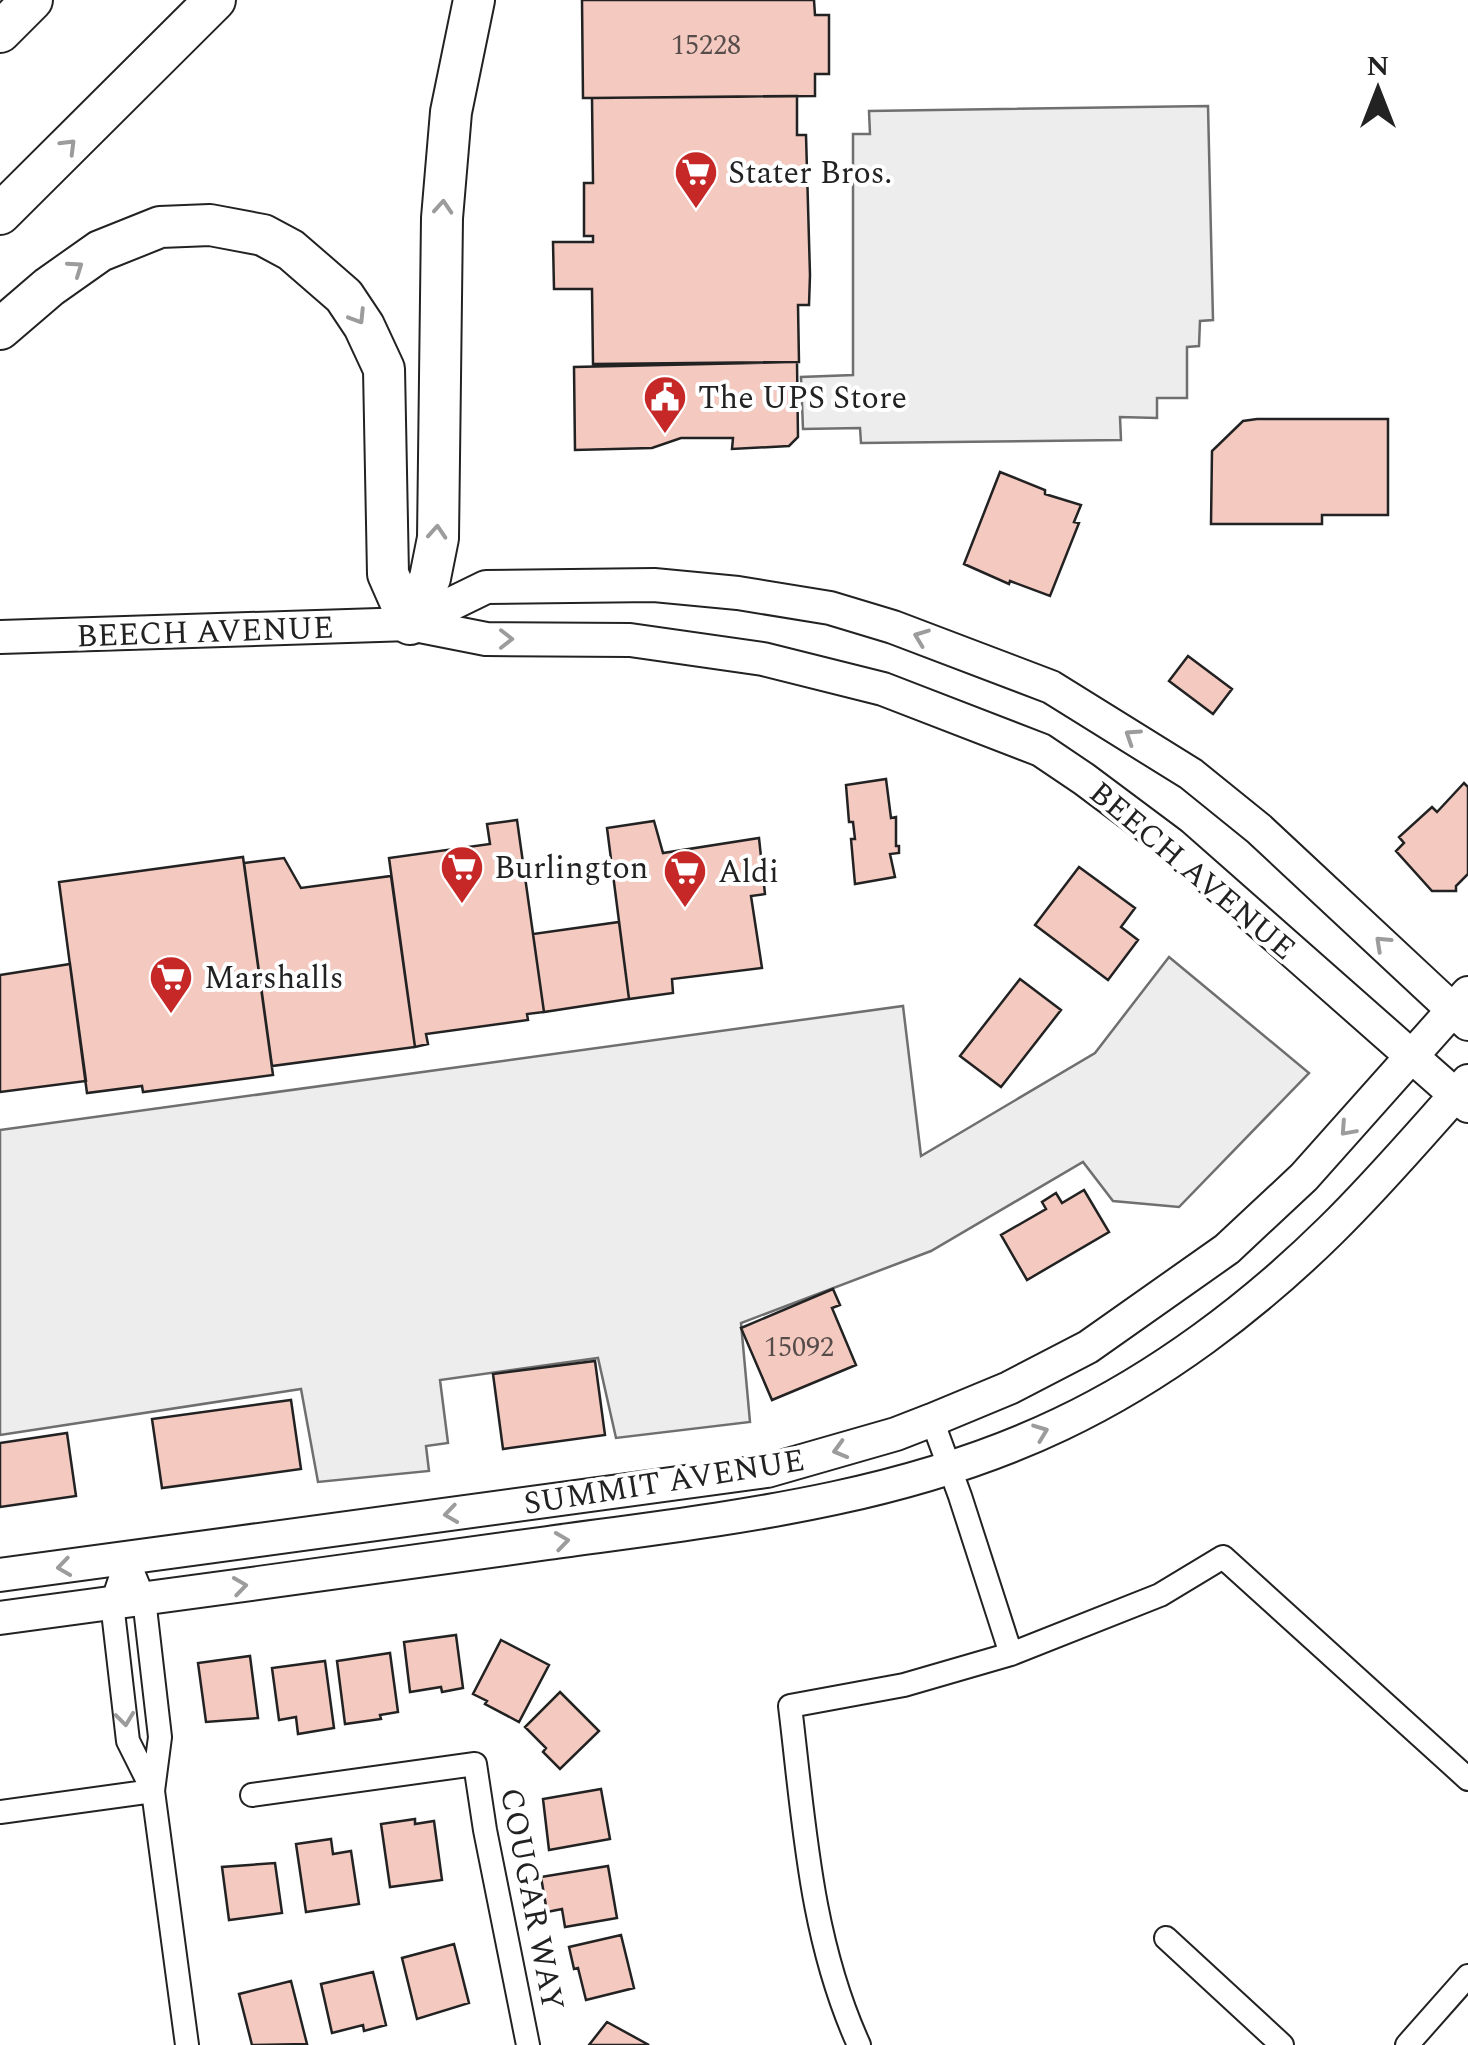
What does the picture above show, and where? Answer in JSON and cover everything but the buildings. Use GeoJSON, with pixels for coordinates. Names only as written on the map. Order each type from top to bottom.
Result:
{"type":"FeatureCollection","features":[{"type":"Feature","properties":{"kind":"highway"},"geometry":{"type":"LineString","coordinates":[[0,32],[32,0]]}},
{"type":"Feature","properties":{"kind":"highway"},"geometry":{"type":"LineString","coordinates":[[0,214],[215,0]]}},
{"type":"Feature","properties":{"kind":"highway"},"geometry":{"type":"LineString","coordinates":[[410,624],[430,578],[438,538],[442,218],[451,112],[474,0]]}},
{"type":"Feature","properties":{"kind":"highway"},"geometry":{"type":"LineString","coordinates":[[0,329],[100,251],[160,227],[210,225],[263,234],[291,250],[344,296],[364,326],[384,370],[388,574],[410,624]]}},
{"type":"Feature","properties":{"kind":"street","name":"BEECH AVENUE"},"geometry":{"type":"LineString","coordinates":[[410,624],[486,587],[654,586],[738,592],[812,605],[893,627],[1050,686],[1191,774],[1260,829],[1463,1009]]}},
{"type":"Feature","properties":{"kind":"street","name":"BEECH AVENUE"},"geometry":{"type":"LineString","coordinates":[[0,637],[410,624],[486,639],[630,640],[763,659],[883,688],[1041,750],[1170,844],[1413,1056],[1464,1094]]}},
{"type":"Feature","properties":{"kind":"street","name":"SUMMIT AVENUE"},"geometry":{"type":"LineString","coordinates":[[0,1575],[767,1471],[896,1434],[1010,1388],[1088,1347],[1227,1249],[1304,1177],[1413,1056],[1463,1009]]}},
{"type":"Feature","properties":{"kind":"street","name":"SUMMIT AVENUE"},"geometry":{"type":"LineString","coordinates":[[0,1618],[771,1512],[904,1482],[950,1467],[1060,1424],[1154,1372],[1260,1296],[1332,1230],[1464,1094]]}},
{"type":"Feature","properties":{"kind":"street"},"geometry":{"type":"LineString","coordinates":[[932,1420],[1011,1654]]}},
{"type":"Feature","properties":{"kind":"street"},"geometry":{"type":"LineString","coordinates":[[859,2045],[842,2007],[815,1910],[790,1706],[904,1684],[1011,1654],[1160,1595],[1223,1557],[1468,1780]]}},
{"type":"Feature","properties":{"kind":"street"},"geometry":{"type":"LineString","coordinates":[[127,1558],[128,1741],[153,1791]]}},
{"type":"Feature","properties":{"kind":"street"},"geometry":{"type":"LineString","coordinates":[[128,1601],[160,1737],[153,1791],[187,2045]]}},
{"type":"Feature","properties":{"kind":"street","name":"COUGAR WAY"},"geometry":{"type":"LineString","coordinates":[[252,1795],[475,1764],[491,1866],[528,2045]]}},
{"type":"Feature","properties":{"kind":"street"},"geometry":{"type":"LineString","coordinates":[[0,1812],[153,1791]]}},
{"type":"Feature","properties":{"kind":"street"},"geometry":{"type":"LineString","coordinates":[[1166,1938],[1282,2045]]}},
{"type":"Feature","properties":{"kind":"street"},"geometry":{"type":"LineString","coordinates":[[1406,2045],[1468,1976]]}},
{"type":"Feature","properties":{"kind":"shaded area"},"geometry":{"type":"Polygon","coordinates":[[[1208,106],[1213,320],[1200,321],[1199,346],[1187,347],[1187,398],[1157,398],[1157,418],[1120,417],[1121,440],[861,443],[860,428],[803,429],[801,377],[853,375],[853,134],[870,134],[869,111],[1208,106]]]}},
{"type":"Feature","properties":{"kind":"shaded area"},"geometry":{"type":"Polygon","coordinates":[[[1169,957],[1309,1073],[1179,1207],[1113,1201],[1083,1162],[931,1251],[741,1323],[750,1422],[616,1438],[598,1358],[440,1380],[448,1443],[426,1446],[429,1471],[318,1482],[301,1389],[0,1435],[0,1130],[903,1006],[921,1156],[1095,1053],[1169,957]]]}},
{"type":"Feature","properties":{"kind":"place","name":"Stater Bros."},"geometry":{"type":"Point","coordinates":[696,210]}},
{"type":"Feature","properties":{"kind":"place","name":"The UPS Store"},"geometry":{"type":"Point","coordinates":[665,435]}},
{"type":"Feature","properties":{"kind":"place","name":"Burlington"},"geometry":{"type":"Point","coordinates":[462,905]}},
{"type":"Feature","properties":{"kind":"place","name":"Aldi"},"geometry":{"type":"Point","coordinates":[685,909]}},
{"type":"Feature","properties":{"kind":"place","name":"Marshalls"},"geometry":{"type":"Point","coordinates":[171,1015]}}]}
